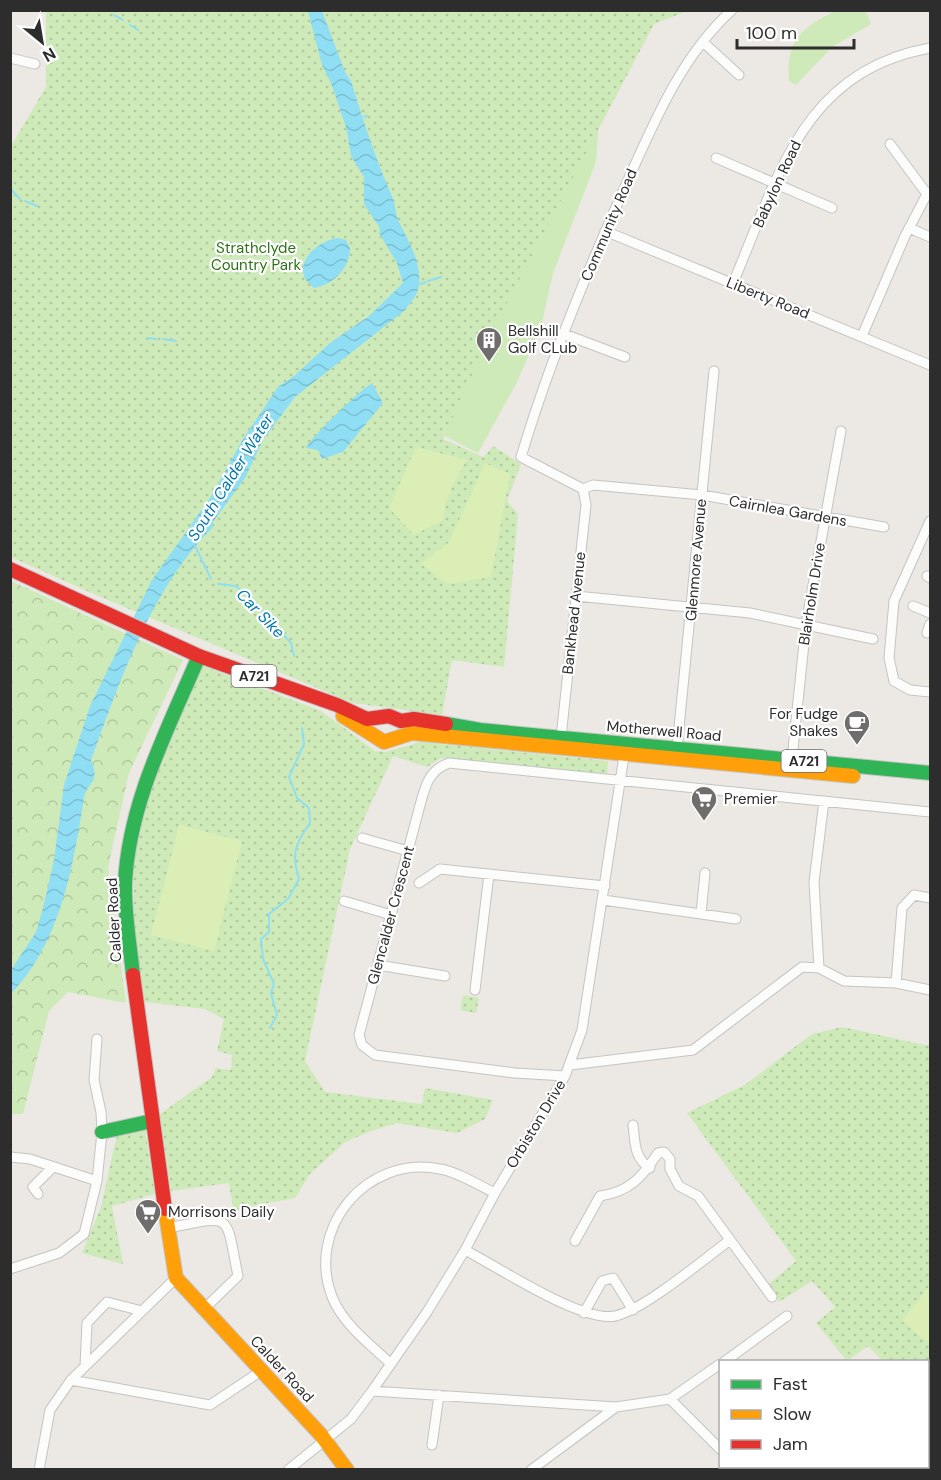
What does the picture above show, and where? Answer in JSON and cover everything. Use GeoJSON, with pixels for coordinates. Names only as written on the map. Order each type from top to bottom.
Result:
{"type":"FeatureCollection","features":[{"type":"Feature","properties":{"kind":"main road","name":"A721"},"geometry":{"type":"LineString","coordinates":[[10,569],[200,657],[367,719],[390,716],[396,720]]}},
{"type":"Feature","properties":{"kind":"main road","name":"Calder Road"},"geometry":{"type":"LineString","coordinates":[[200,657],[145,782],[130,844],[126,884],[129,941],[152,1121],[176,1278],[326,1442],[347,1470]]}},
{"type":"Feature","properties":{"kind":"main road","name":"A721"},"geometry":{"type":"LineString","coordinates":[[326,703],[375,737],[388,743],[397,738]]}},
{"type":"Feature","properties":{"kind":"main road"},"geometry":{"type":"LineString","coordinates":[[375,737],[374,723],[378,718]]}},
{"type":"Feature","properties":{"kind":"main road","name":"Motherwell Road"},"geometry":{"type":"LineString","coordinates":[[396,720],[930,773]]}},
{"type":"Feature","properties":{"kind":"main road"},"geometry":{"type":"LineString","coordinates":[[396,720],[400,730],[397,738]]}},
{"type":"Feature","properties":{"kind":"main road","name":"Motherwell Road"},"geometry":{"type":"LineString","coordinates":[[397,738],[412,733],[624,756],[930,782]]}},
{"type":"Feature","properties":{"kind":"main road"},"geometry":{"type":"LineString","coordinates":[[102,1132],[152,1121]]}},
{"type":"Feature","properties":{"kind":"street","name":"Community Road"},"geometry":{"type":"LineString","coordinates":[[583,489],[521,458],[537,405],[605,231],[667,98],[703,42],[732,10]]}},
{"type":"Feature","properties":{"kind":"street"},"geometry":{"type":"LineString","coordinates":[[703,42],[739,75]]}},
{"type":"Feature","properties":{"kind":"street","name":"Babylon Road"},"geometry":{"type":"LineString","coordinates":[[733,283],[776,183],[801,133],[830,96],[848,81],[880,62],[903,53],[930,48]]}},
{"type":"Feature","properties":{"kind":"street"},"geometry":{"type":"LineString","coordinates":[[10,58],[35,64]]}},
{"type":"Feature","properties":{"kind":"street"},"geometry":{"type":"LineString","coordinates":[[862,336],[909,228],[929,193],[890,144]]}},
{"type":"Feature","properties":{"kind":"street"},"geometry":{"type":"LineString","coordinates":[[716,158],[832,208]]}},
{"type":"Feature","properties":{"kind":"street"},"geometry":{"type":"LineString","coordinates":[[909,228],[930,237]]}},
{"type":"Feature","properties":{"kind":"street","name":"Liberty Road"},"geometry":{"type":"LineString","coordinates":[[605,231],[930,365]]}},
{"type":"Feature","properties":{"kind":"street"},"geometry":{"type":"LineString","coordinates":[[564,334],[625,357]]}},
{"type":"Feature","properties":{"kind":"street","name":"Glenmore Avenue"},"geometry":{"type":"LineString","coordinates":[[677,748],[714,371]]}},
{"type":"Feature","properties":{"kind":"street","name":"Blairholm Drive"},"geometry":{"type":"LineString","coordinates":[[792,759],[806,624],[841,431]]}},
{"type":"Feature","properties":{"kind":"street","name":"Cairnlea Gardens"},"geometry":{"type":"LineString","coordinates":[[583,489],[593,484],[702,495],[884,527]]}},
{"type":"Feature","properties":{"kind":"street","name":"Bankhead Avenue"},"geometry":{"type":"LineString","coordinates":[[561,737],[586,505],[583,489]]}},
{"type":"Feature","properties":{"kind":"street"},"geometry":{"type":"LineString","coordinates":[[930,521],[928,532],[894,601],[889,658],[894,681],[910,690],[930,692]]}},
{"type":"Feature","properties":{"kind":"street"},"geometry":{"type":"LineString","coordinates":[[576,596],[692,605],[806,624],[873,639]]}},
{"type":"Feature","properties":{"kind":"street"},"geometry":{"type":"LineString","coordinates":[[913,606],[930,613]]}},
{"type":"Feature","properties":{"kind":"street","name":"Orbiston Drive"},"geometry":{"type":"LineString","coordinates":[[288,1470],[326,1442],[351,1419],[391,1364],[465,1250],[495,1193],[565,1076],[582,1030],[624,756]]}},
{"type":"Feature","properties":{"kind":"street","name":"Glencalder Crescent"},"geometry":{"type":"LineString","coordinates":[[565,1076],[514,1073],[375,1055],[362,1045],[358,1035],[429,777],[438,767],[449,763],[621,779]]}},
{"type":"Feature","properties":{"kind":"street"},"geometry":{"type":"LineString","coordinates":[[621,779],[930,812]]}},
{"type":"Feature","properties":{"kind":"street"},"geometry":{"type":"LineString","coordinates":[[819,968],[814,882],[824,801]]}},
{"type":"Feature","properties":{"kind":"street"},"geometry":{"type":"LineString","coordinates":[[362,838],[408,851]]}},
{"type":"Feature","properties":{"kind":"street"},"geometry":{"type":"LineString","coordinates":[[418,883],[440,869],[605,886]]}},
{"type":"Feature","properties":{"kind":"street"},"geometry":{"type":"LineString","coordinates":[[701,914],[705,873]]}},
{"type":"Feature","properties":{"kind":"street"},"geometry":{"type":"LineString","coordinates":[[475,990],[489,874]]}},
{"type":"Feature","properties":{"kind":"street"},"geometry":{"type":"LineString","coordinates":[[897,983],[902,908],[914,896],[930,898]]}},
{"type":"Feature","properties":{"kind":"street"},"geometry":{"type":"LineString","coordinates":[[603,900],[736,919]]}},
{"type":"Feature","properties":{"kind":"street"},"geometry":{"type":"LineString","coordinates":[[344,901],[391,915]]}},
{"type":"Feature","properties":{"kind":"street"},"geometry":{"type":"LineString","coordinates":[[378,965],[445,976]]}},
{"type":"Feature","properties":{"kind":"street"},"geometry":{"type":"LineString","coordinates":[[570,1065],[693,1050],[802,967],[819,968],[844,981],[897,983],[930,990]]}},
{"type":"Feature","properties":{"kind":"street"},"geometry":{"type":"LineString","coordinates":[[12,1266],[59,1253],[84,1234],[98,1181],[102,1132],[101,1112],[94,1080],[97,1039]]}},
{"type":"Feature","properties":{"kind":"street"},"geometry":{"type":"LineString","coordinates":[[633,1125],[637,1154],[642,1164],[650,1168]]}},
{"type":"Feature","properties":{"kind":"street"},"geometry":{"type":"LineString","coordinates":[[575,1241],[600,1196],[630,1188],[650,1168],[658,1153],[664,1152],[668,1155],[670,1169],[679,1186],[698,1196],[772,1297]]}},
{"type":"Feature","properties":{"kind":"street"},"geometry":{"type":"LineString","coordinates":[[10,1157],[30,1159],[98,1181]]}},
{"type":"Feature","properties":{"kind":"street"},"geometry":{"type":"LineString","coordinates":[[32,1190],[52,1168]]}},
{"type":"Feature","properties":{"kind":"street"},"geometry":{"type":"LineString","coordinates":[[391,1364],[342,1314],[333,1301],[324,1273],[328,1238],[343,1206],[367,1184],[400,1171],[417,1168],[441,1169],[495,1193]]}},
{"type":"Feature","properties":{"kind":"street"},"geometry":{"type":"LineString","coordinates":[[168,1228],[212,1219],[222,1221],[229,1227],[238,1276],[204,1309]]}},
{"type":"Feature","properties":{"kind":"street"},"geometry":{"type":"LineString","coordinates":[[465,1250],[596,1317],[615,1316],[633,1310],[730,1240]]}},
{"type":"Feature","properties":{"kind":"street"},"geometry":{"type":"LineString","coordinates":[[39,1470],[50,1410],[71,1380],[176,1278]]}},
{"type":"Feature","properties":{"kind":"street"},"geometry":{"type":"LineString","coordinates":[[585,1313],[602,1281],[608,1278],[613,1278],[633,1310]]}},
{"type":"Feature","properties":{"kind":"street"},"geometry":{"type":"LineString","coordinates":[[85,1366],[87,1323],[108,1302],[142,1311]]}},
{"type":"Feature","properties":{"kind":"street"},"geometry":{"type":"LineString","coordinates":[[726,1360],[787,1316]]}},
{"type":"Feature","properties":{"kind":"street"},"geometry":{"type":"LineString","coordinates":[[372,1391],[616,1407],[670,1400],[719,1365]]}},
{"type":"Feature","properties":{"kind":"street"},"geometry":{"type":"LineString","coordinates":[[71,1380],[210,1404],[261,1371]]}},
{"type":"Feature","properties":{"kind":"street"},"geometry":{"type":"LineString","coordinates":[[432,1445],[439,1395]]}},
{"type":"Feature","properties":{"kind":"street"},"geometry":{"type":"LineString","coordinates":[[670,1400],[719,1448]]}},
{"type":"Feature","properties":{"kind":"street"},"geometry":{"type":"LineString","coordinates":[[531,1470],[616,1407]]}},
{"type":"Feature","properties":{"kind":"green space","name":"Strathclyde Country Park"},"geometry":{"type":"Polygon","coordinates":[[[46,11],[687,11],[654,24],[491,333],[443,439],[483,457],[493,446],[521,464],[507,501],[518,514],[504,667],[452,660],[442,715],[353,703],[11,557],[11,146],[46,87],[46,11]]]}},
{"type":"Feature","properties":{"kind":"green space"},"geometry":{"type":"Polygon","coordinates":[[[835,11],[866,11],[871,24],[832,47],[796,85],[789,81],[790,55],[798,37],[813,23],[835,11]]]}},
{"type":"Feature","properties":{"kind":"green space"},"geometry":{"type":"Polygon","coordinates":[[[593,93],[598,132],[596,162],[553,273],[541,327],[516,384],[478,453],[445,436],[450,415],[593,93]]]}},
{"type":"Feature","properties":{"kind":"green space"},"geometry":{"type":"Polygon","coordinates":[[[416,447],[467,460],[451,488],[443,520],[414,535],[389,508],[416,447]]]}},
{"type":"Feature","properties":{"kind":"green space"},"geometry":{"type":"Polygon","coordinates":[[[485,463],[510,474],[491,577],[448,584],[421,564],[449,542],[485,463]]]}},
{"type":"Feature","properties":{"kind":"green space"},"geometry":{"type":"Polygon","coordinates":[[[11,581],[183,660],[129,773],[108,867],[126,1003],[68,992],[49,1011],[23,1114],[11,1114],[11,581]]]}},
{"type":"Feature","properties":{"kind":"green space"},"geometry":{"type":"Polygon","coordinates":[[[201,665],[321,711],[375,751],[386,752],[420,742],[608,761],[607,775],[441,758],[427,767],[393,756],[350,849],[305,1061],[325,1092],[422,1104],[425,1088],[493,1100],[485,1119],[457,1133],[397,1123],[345,1142],[310,1174],[295,1198],[241,1208],[229,1219],[227,1216],[233,1207],[229,1183],[171,1191],[160,1114],[212,1077],[216,1068],[231,1070],[232,1055],[217,1051],[224,1019],[205,1009],[144,1002],[133,895],[136,841],[148,788],[201,665]]]}},
{"type":"Feature","properties":{"kind":"green space"},"geometry":{"type":"Polygon","coordinates":[[[179,825],[242,841],[214,951],[151,935],[179,825]]]}},
{"type":"Feature","properties":{"kind":"green space"},"geometry":{"type":"Polygon","coordinates":[[[463,995],[479,998],[476,1013],[460,1010],[463,995]]]}},
{"type":"Feature","properties":{"kind":"green space"},"geometry":{"type":"Polygon","coordinates":[[[842,1027],[930,1046],[930,1469],[868,1469],[929,1468],[929,1360],[882,1360],[868,1346],[846,1360],[816,1323],[835,1307],[812,1281],[779,1302],[769,1284],[796,1261],[687,1113],[745,1085],[812,1034],[842,1027]]]}},
{"type":"Feature","properties":{"kind":"green space"},"geometry":{"type":"Polygon","coordinates":[[[145,1129],[155,1194],[112,1206],[123,1264],[82,1253],[101,1207],[117,1135],[145,1129]]]}},
{"type":"Feature","properties":{"kind":"green space"},"geometry":{"type":"Polygon","coordinates":[[[930,1285],[930,1344],[902,1321],[930,1285]]]}},
{"type":"Feature","properties":{"kind":"water","name":"South Calder Water"},"geometry":{"type":"Polygon","coordinates":[[[308,11],[322,11],[345,72],[351,81],[374,152],[393,198],[398,221],[415,255],[419,275],[418,290],[404,311],[295,397],[263,440],[245,478],[213,522],[213,527],[191,552],[155,607],[126,667],[91,760],[95,774],[84,798],[69,876],[53,927],[42,951],[11,994],[11,970],[36,932],[43,908],[54,860],[64,785],[90,706],[152,580],[210,498],[243,439],[278,387],[294,376],[330,343],[369,316],[403,283],[397,263],[379,233],[380,228],[364,204],[364,177],[351,156],[346,127],[331,83],[322,65],[308,11]]]}},
{"type":"Feature","properties":{"kind":"water"},"geometry":{"type":"Polygon","coordinates":[[[338,238],[346,240],[350,248],[344,269],[328,283],[314,288],[306,280],[303,272],[307,257],[321,244],[338,238]]]}},
{"type":"Feature","properties":{"kind":"water"},"geometry":{"type":"Polygon","coordinates":[[[372,383],[383,403],[343,452],[322,459],[318,450],[306,448],[317,433],[372,383]]]}},
{"type":"Feature","properties":{"kind":"waterway"},"geometry":{"type":"LineString","coordinates":[[114,15],[123,20]]}},
{"type":"Feature","properties":{"kind":"waterway"},"geometry":{"type":"LineString","coordinates":[[130,25],[138,30]]}},
{"type":"Feature","properties":{"kind":"waterway"},"geometry":{"type":"LineString","coordinates":[[10,188],[20,199]]}},
{"type":"Feature","properties":{"kind":"waterway"},"geometry":{"type":"LineString","coordinates":[[25,201],[37,206]]}},
{"type":"Feature","properties":{"kind":"waterway"},"geometry":{"type":"LineString","coordinates":[[428,281],[441,277]]}},
{"type":"Feature","properties":{"kind":"waterway"},"geometry":{"type":"LineString","coordinates":[[420,284],[426,282]]}},
{"type":"Feature","properties":{"kind":"waterway"},"geometry":{"type":"LineString","coordinates":[[148,338],[156,339]]}},
{"type":"Feature","properties":{"kind":"waterway"},"geometry":{"type":"LineString","coordinates":[[163,339],[176,341]]}},
{"type":"Feature","properties":{"kind":"waterway","name":"Car Sike"},"geometry":{"type":"LineString","coordinates":[[195,546],[211,579]]}},
{"type":"Feature","properties":{"kind":"waterway","name":"Car Sike"},"geometry":{"type":"LineString","coordinates":[[218,584],[236,586],[250,598],[291,643],[294,656]]}},
{"type":"Feature","properties":{"kind":"waterway","name":"Car Sike"},"geometry":{"type":"LineString","coordinates":[[270,1028],[277,1015],[271,993],[274,984],[263,959],[261,939],[269,932],[269,914],[288,899],[299,879],[295,863],[296,850],[310,823],[309,808],[297,798],[289,777],[304,744],[302,728]]}},
{"type":"Feature","properties":{"kind":"traffic: fast"},"geometry":{"type":"LineString","coordinates":[[133,975],[125,894],[128,853],[134,824],[152,766],[199,656]]}},
{"type":"Feature","properties":{"kind":"traffic: fast"},"geometry":{"type":"LineString","coordinates":[[446,724],[480,730],[930,773]]}},
{"type":"Feature","properties":{"kind":"traffic: fast"},"geometry":{"type":"LineString","coordinates":[[102,1132],[152,1121]]}},
{"type":"Feature","properties":{"kind":"traffic: slow"},"geometry":{"type":"LineString","coordinates":[[343,716],[384,742],[412,733],[853,776]]}},
{"type":"Feature","properties":{"kind":"traffic: slow"},"geometry":{"type":"LineString","coordinates":[[165,1209],[176,1278],[321,1435],[347,1470]]}},
{"type":"Feature","properties":{"kind":"traffic: jam"},"geometry":{"type":"LineString","coordinates":[[10,569],[199,656],[337,705],[367,719],[389,716],[401,721],[414,719],[446,724]]}},
{"type":"Feature","properties":{"kind":"traffic: jam"},"geometry":{"type":"LineString","coordinates":[[133,975],[165,1209]]}},
{"type":"Feature","properties":{"kind":"place","name":"Bellshill Golf CLub"},"geometry":{"type":"Point","coordinates":[489,363]}},
{"type":"Feature","properties":{"kind":"place","name":"For Fudge Shakes"},"geometry":{"type":"Point","coordinates":[857,746]}},
{"type":"Feature","properties":{"kind":"place","name":"Premier"},"geometry":{"type":"Point","coordinates":[704,822]}},
{"type":"Feature","properties":{"kind":"place","name":"Morrisons Daily"},"geometry":{"type":"Point","coordinates":[148,1235]}}]}
